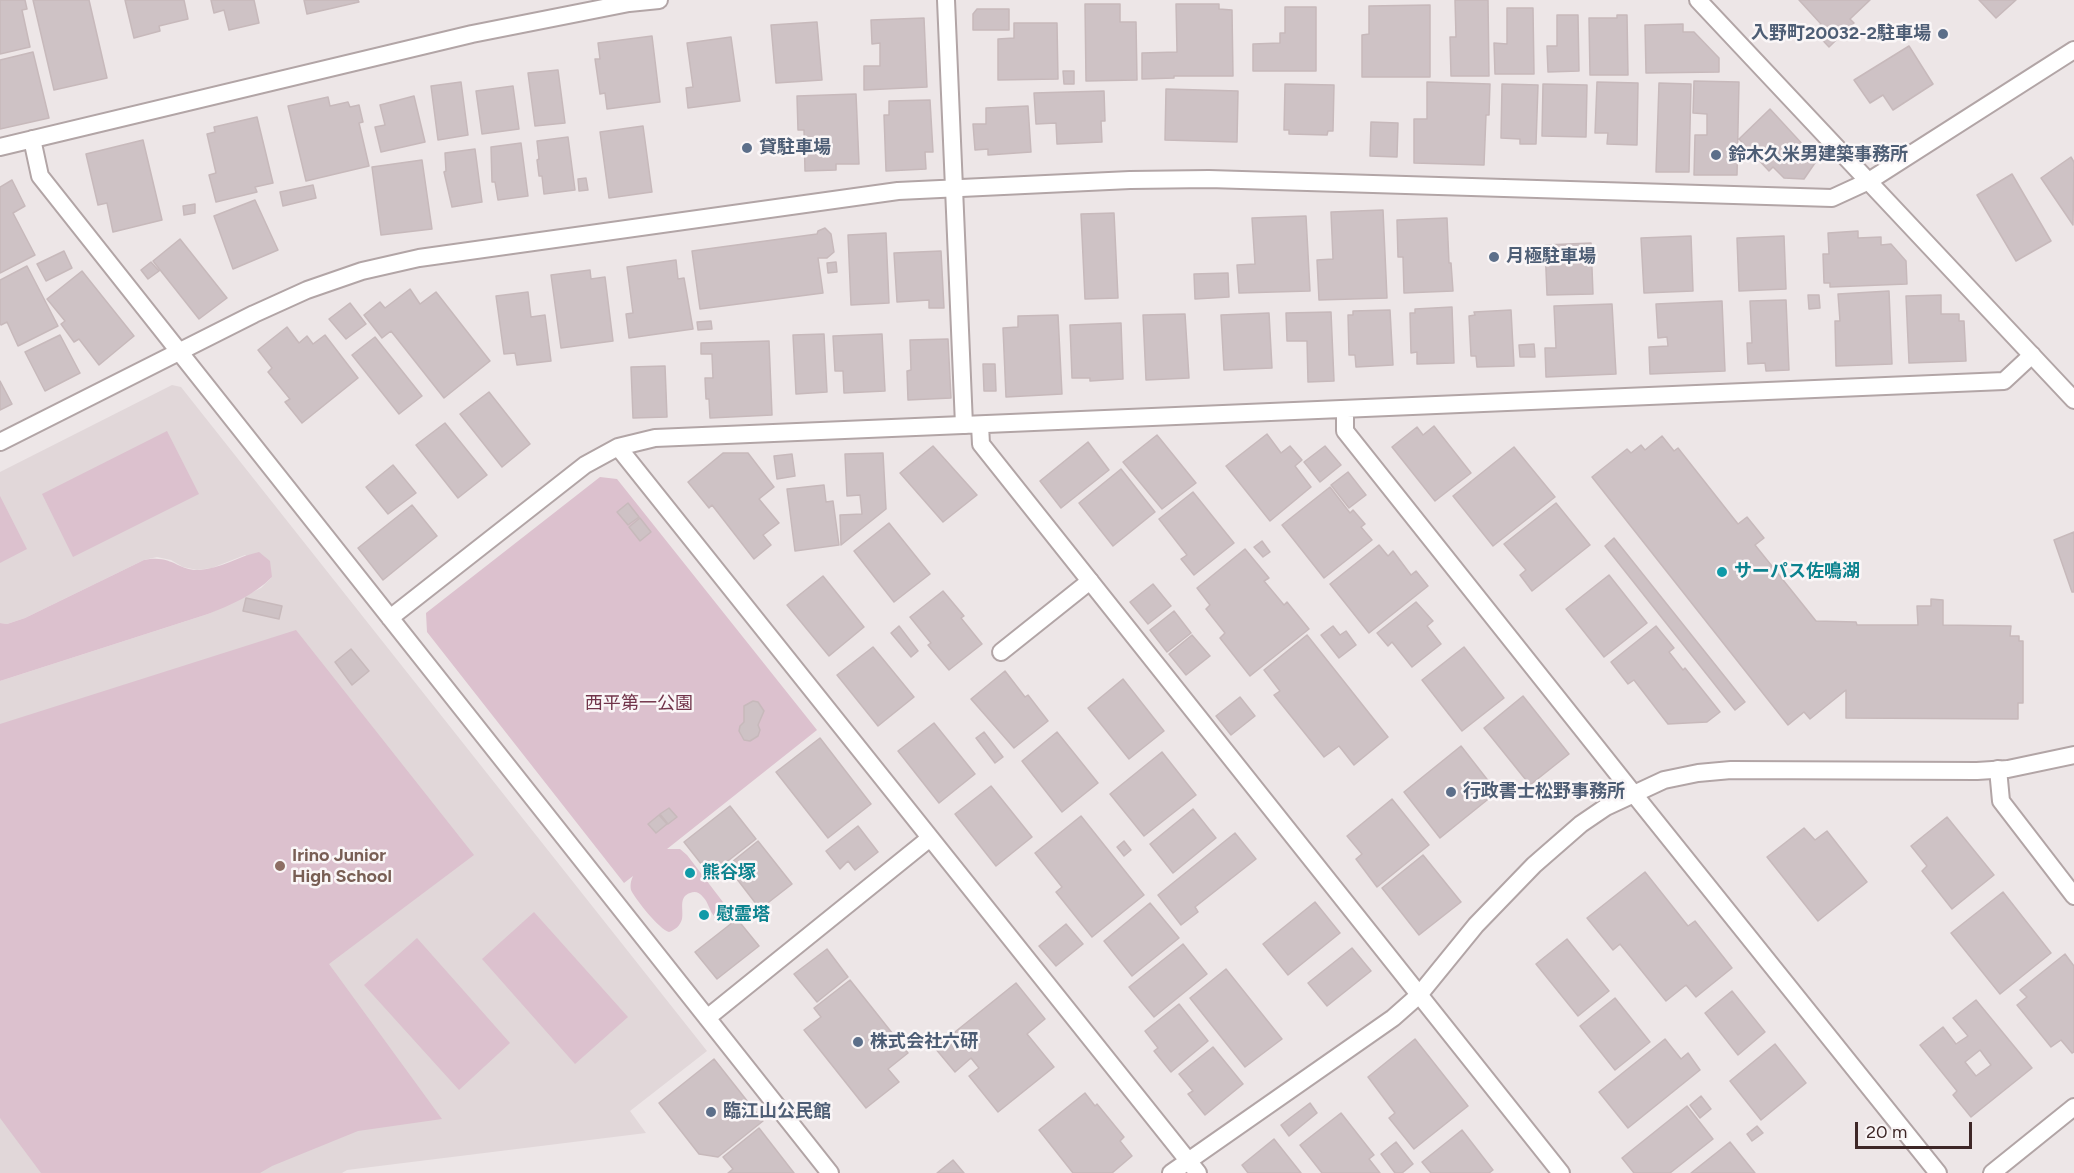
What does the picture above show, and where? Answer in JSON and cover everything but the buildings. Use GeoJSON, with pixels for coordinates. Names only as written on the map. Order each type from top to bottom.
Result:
{"type":"FeatureCollection","features":[{"type":"Feature","properties":{"kind":"street"},"geometry":{"type":"LineString","coordinates":[[0,147],[472,34],[629,3],[659,0]]}},
{"type":"Feature","properties":{"kind":"street"},"geometry":{"type":"LineString","coordinates":[[946,0],[954,188],[972,425],[981,444],[1560,1173]]}},
{"type":"Feature","properties":{"kind":"street"},"geometry":{"type":"LineString","coordinates":[[1698,0],[2074,400]]}},
{"type":"Feature","properties":{"kind":"street"},"geometry":{"type":"LineString","coordinates":[[0,442],[307,290],[362,271],[419,258],[897,191],[1130,180],[1199,179],[1832,198],[1869,181],[2074,50]]}},
{"type":"Feature","properties":{"kind":"street"},"geometry":{"type":"LineString","coordinates":[[32,139],[40,176],[830,1173]]}},
{"type":"Feature","properties":{"kind":"street"},"geometry":{"type":"LineString","coordinates":[[390,618],[585,465],[618,447],[655,438],[2004,381],[2032,355]]}},
{"type":"Feature","properties":{"kind":"street"},"geometry":{"type":"LineString","coordinates":[[1344,409],[1345,430],[1938,1173]]}},
{"type":"Feature","properties":{"kind":"street"},"geometry":{"type":"LineString","coordinates":[[618,447],[1193,1167]]}},
{"type":"Feature","properties":{"kind":"street"},"geometry":{"type":"LineString","coordinates":[[1001,652],[1090,581]]}},
{"type":"Feature","properties":{"kind":"street"},"geometry":{"type":"LineString","coordinates":[[1171,1173],[1193,1167],[1364,1040],[1419,996],[1476,925],[1534,865],[1581,824],[1606,807],[1633,793],[1664,780],[1698,773],[1998,769],[2074,755]]}},
{"type":"Feature","properties":{"kind":"street"},"geometry":{"type":"LineString","coordinates":[[1998,769],[2001,801],[2074,896]]}},
{"type":"Feature","properties":{"kind":"street"},"geometry":{"type":"LineString","coordinates":[[707,1018],[930,838]]}},
{"type":"Feature","properties":{"kind":"street"},"geometry":{"type":"LineString","coordinates":[[1992,1173],[2074,1107]]}},
{"type":"Feature","properties":{"kind":"shaded area","name":"Irino Junior High School"},"geometry":{"type":"Polygon","coordinates":[[[172,385],[181,387],[707,1051],[630,1111],[646,1133],[347,1170],[342,1173],[0,1173],[0,681],[208,614],[261,588],[272,577],[245,555],[212,568],[197,570],[157,557],[144,560],[25,618],[7,624],[0,623],[0,472],[172,385]]]}},
{"type":"Feature","properties":{"kind":"green space"},"geometry":{"type":"Polygon","coordinates":[[[167,431],[199,494],[73,557],[42,494],[167,431]]]}},
{"type":"Feature","properties":{"kind":"green space","name":"西平第一公園"},"geometry":{"type":"Polygon","coordinates":[[[600,477],[617,479],[817,730],[667,849],[680,849],[687,855],[726,906],[726,913],[721,917],[715,917],[701,895],[697,892],[690,893],[684,897],[680,924],[669,932],[654,920],[633,894],[631,881],[633,876],[624,883],[427,632],[426,613],[600,477]]]}},
{"type":"Feature","properties":{"kind":"green space"},"geometry":{"type":"Polygon","coordinates":[[[0,496],[27,549],[0,563],[0,496]]]}},
{"type":"Feature","properties":{"kind":"green space"},"geometry":{"type":"Polygon","coordinates":[[[259,552],[270,561],[272,577],[258,589],[234,603],[208,614],[0,681],[0,623],[7,624],[25,618],[144,560],[161,559],[185,568],[199,570],[259,552]]]}},
{"type":"Feature","properties":{"kind":"green space"},"geometry":{"type":"Polygon","coordinates":[[[296,630],[474,855],[329,964],[442,1119],[358,1131],[260,1173],[41,1173],[0,1118],[0,724],[296,630]]]}},
{"type":"Feature","properties":{"kind":"green space"},"geometry":{"type":"Polygon","coordinates":[[[534,912],[628,1017],[575,1064],[482,959],[534,912]]]}},
{"type":"Feature","properties":{"kind":"green space"},"geometry":{"type":"Polygon","coordinates":[[[417,938],[510,1043],[459,1090],[364,985],[417,938]]]}},
{"type":"Feature","properties":{"kind":"place","name":"入野町20032-2駐車場"},"geometry":{"type":"Point","coordinates":[1943,34]}},
{"type":"Feature","properties":{"kind":"place","name":"貸駐車場"},"geometry":{"type":"Point","coordinates":[747,148]}},
{"type":"Feature","properties":{"kind":"place","name":"鈴木久米男建築事務所"},"geometry":{"type":"Point","coordinates":[1716,155]}},
{"type":"Feature","properties":{"kind":"place","name":"月極駐車場"},"geometry":{"type":"Point","coordinates":[1494,257]}},
{"type":"Feature","properties":{"kind":"place","name":"サーパス佐鳴湖"},"geometry":{"type":"Point","coordinates":[1722,572]}},
{"type":"Feature","properties":{"kind":"place","name":"行政書士松野事務所"},"geometry":{"type":"Point","coordinates":[1451,792]}},
{"type":"Feature","properties":{"kind":"place","name":"Irino Junior High School"},"geometry":{"type":"Point","coordinates":[280,866]}},
{"type":"Feature","properties":{"kind":"place","name":"熊谷塚"},"geometry":{"type":"Point","coordinates":[690,873]}},
{"type":"Feature","properties":{"kind":"place","name":"慰霊塔"},"geometry":{"type":"Point","coordinates":[704,915]}},
{"type":"Feature","properties":{"kind":"place","name":"株式会社六研"},"geometry":{"type":"Point","coordinates":[858,1042]}},
{"type":"Feature","properties":{"kind":"place","name":"臨江山公民館"},"geometry":{"type":"Point","coordinates":[711,1112]}}]}
